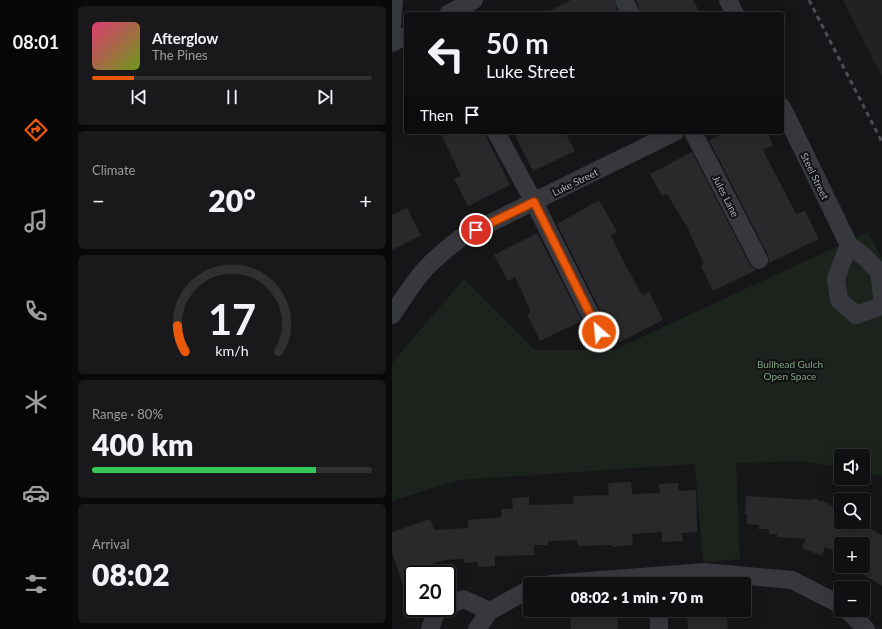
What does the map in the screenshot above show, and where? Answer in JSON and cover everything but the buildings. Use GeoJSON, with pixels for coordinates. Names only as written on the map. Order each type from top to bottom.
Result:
{"type":"FeatureCollection","features":[{"type":"Feature","properties":{"kind":"street"},"geometry":{"type":"LineString","coordinates":[[392,27],[394,0]]}},
{"type":"Feature","properties":{"kind":"street"},"geometry":{"type":"LineString","coordinates":[[452,12],[474,0]]}},
{"type":"Feature","properties":{"kind":"street"},"geometry":{"type":"LineString","coordinates":[[624,0],[630,12]]}},
{"type":"Feature","properties":{"kind":"street"},"geometry":{"type":"LineString","coordinates":[[728,0],[734,12]]}},
{"type":"Feature","properties":{"kind":"street"},"geometry":{"type":"LineString","coordinates":[[392,43],[404,37]]}},
{"type":"Feature","properties":{"kind":"street","name":"Steel Street"},"geometry":{"type":"LineString","coordinates":[[784,111],[849,245]]}},
{"type":"Feature","properties":{"kind":"street"},"geometry":{"type":"LineString","coordinates":[[497,134],[534,202],[599,332]]}},
{"type":"Feature","properties":{"kind":"street","name":"Luke Street"},"geometry":{"type":"LineString","coordinates":[[392,315],[399,291],[440,254],[462,237],[671,134]]}},
{"type":"Feature","properties":{"kind":"street","name":"Jules Lane"},"geometry":{"type":"LineString","coordinates":[[694,134],[759,260]]}},
{"type":"Feature","properties":{"kind":"street"},"geometry":{"type":"LineString","coordinates":[[882,296],[879,272],[865,257],[849,245],[836,278],[839,300],[856,314],[882,306]]}},
{"type":"Feature","properties":{"kind":"street"},"geometry":{"type":"LineString","coordinates":[[675,577],[704,572],[792,580],[834,601]]}},
{"type":"Feature","properties":{"kind":"street"},"geometry":{"type":"LineString","coordinates":[[477,629],[490,611],[523,593]]}},
{"type":"Feature","properties":{"kind":"street"},"geometry":{"type":"LineString","coordinates":[[456,602],[463,599],[490,611]]}},
{"type":"Feature","properties":{"kind":"street"},"geometry":{"type":"LineString","coordinates":[[430,629],[434,617]]}},
{"type":"Feature","properties":{"kind":"street"},"geometry":{"type":"LineString","coordinates":[[659,617],[659,629]]}},
{"type":"Feature","properties":{"kind":"street"},"geometry":{"type":"LineString","coordinates":[[854,617],[866,629]]}},
{"type":"Feature","properties":{"kind":"shaded area"},"geometry":{"type":"Polygon","coordinates":[[[843,0],[882,0],[882,77],[843,0]]]}},
{"type":"Feature","properties":{"kind":"green space","name":"Bullhead Gulch Open Space"},"geometry":{"type":"Polygon","coordinates":[[[868,232],[882,258],[882,476],[870,473],[870,449],[834,449],[834,467],[805,461],[736,463],[740,559],[703,562],[695,464],[459,480],[392,501],[392,363],[464,279],[535,350],[614,350],[868,232]]]}},
{"type":"Feature","properties":{"kind":"railway"},"geometry":{"type":"LineString","coordinates":[[809,0],[882,142]]}},
{"type":"Feature","properties":{"kind":"route"},"geometry":{"type":"LineString","coordinates":[[476,230],[534,202],[599,332]]}}]}
